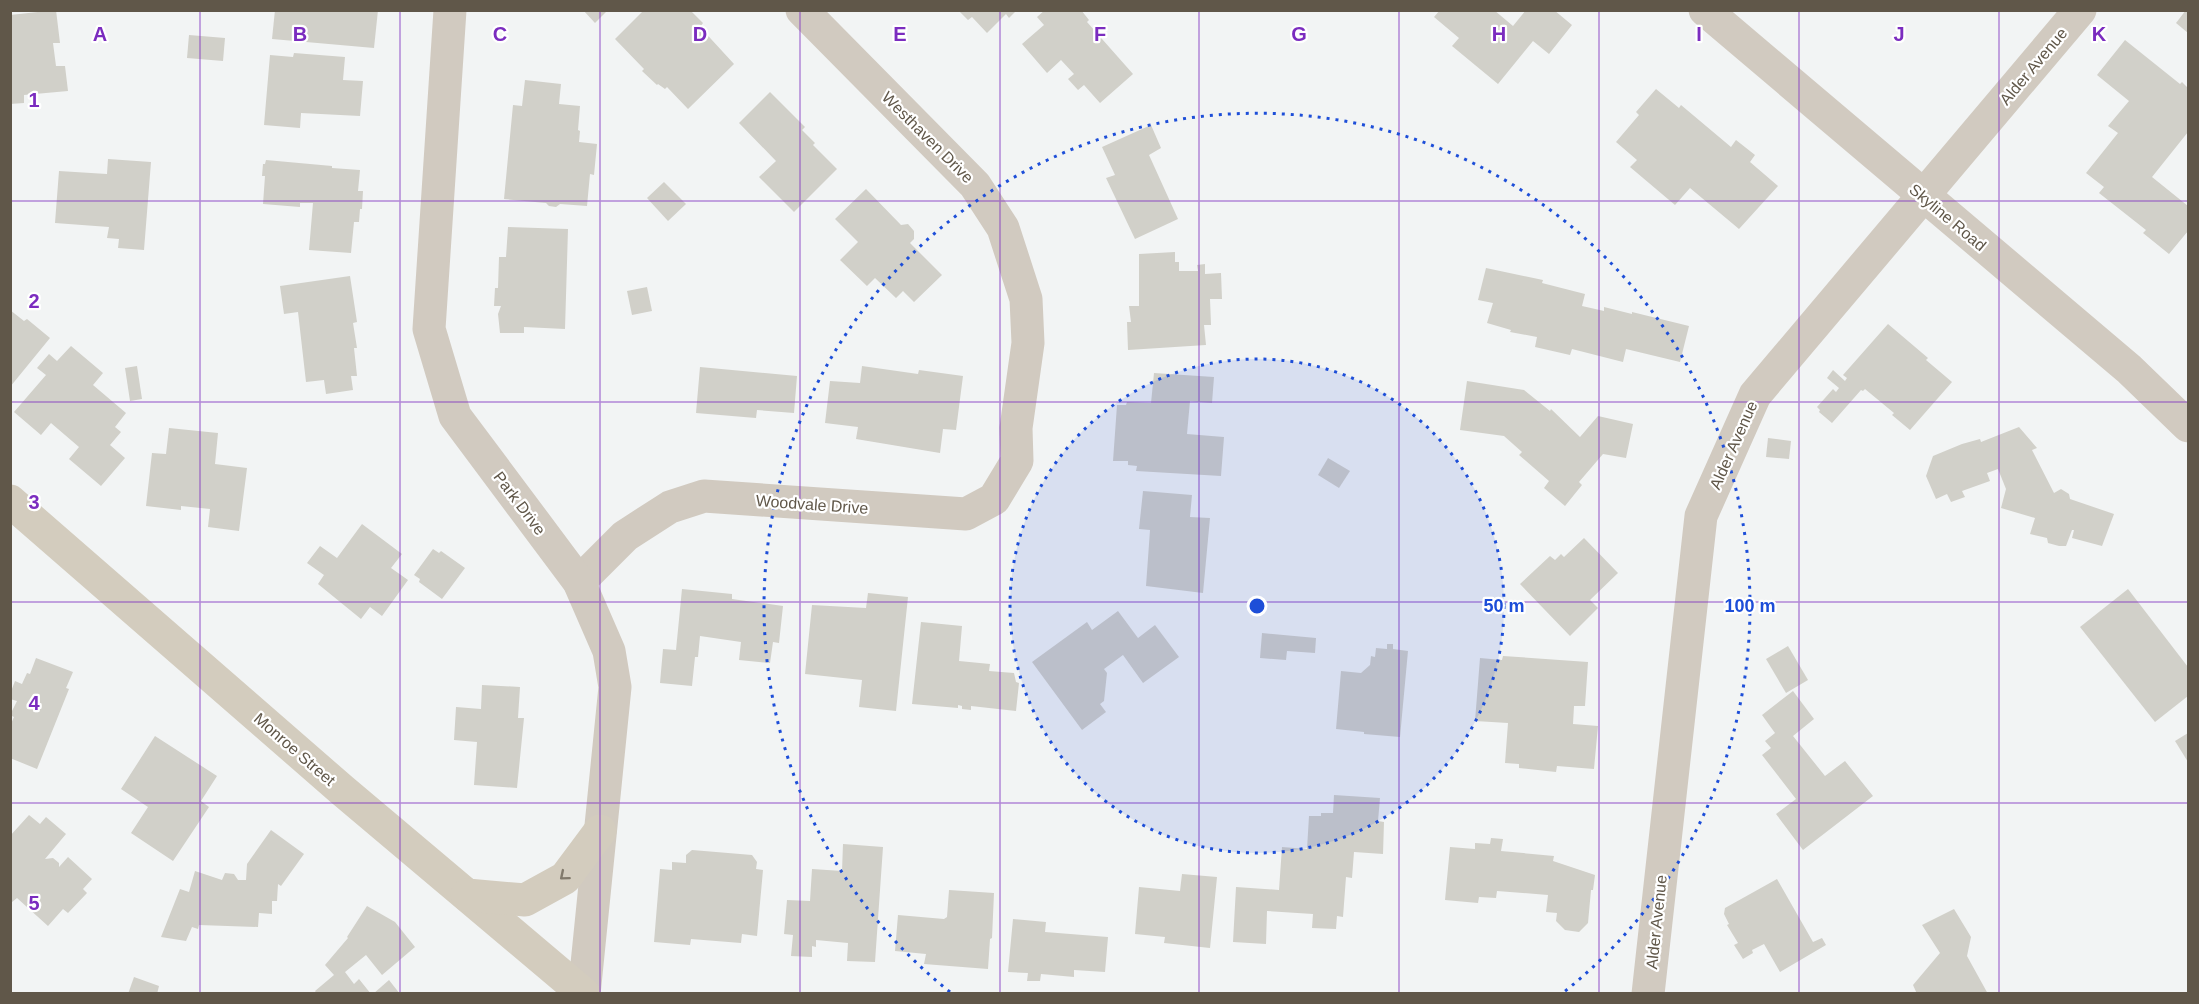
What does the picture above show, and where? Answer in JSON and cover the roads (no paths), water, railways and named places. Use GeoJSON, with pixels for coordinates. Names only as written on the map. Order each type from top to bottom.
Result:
{"type":"FeatureCollection","features":[{"type":"Feature","properties":{"kind":"main road","name":"Monroe Street"},"geometry":{"type":"LineString","coordinates":[[10,501],[342,790],[584,993]]}},
{"type":"Feature","properties":{"kind":"main road"},"geometry":{"type":"LineString","coordinates":[[467,895],[525,900],[566,878],[600,831]]}},
{"type":"Feature","properties":{"kind":"street","name":"Park Drive"},"geometry":{"type":"LineString","coordinates":[[450,10],[429,329],[455,416],[579,582],[609,651],[615,687],[584,993]]}},
{"type":"Feature","properties":{"kind":"street","name":"Westhaven Drive"},"geometry":{"type":"LineString","coordinates":[[802,10],[975,185],[1003,228],[1026,299],[1028,343],[1016,428]]}},
{"type":"Feature","properties":{"kind":"street","name":"Skyline Road"},"geometry":{"type":"LineString","coordinates":[[1705,10],[2129,369],[2188,426]]}},
{"type":"Feature","properties":{"kind":"street","name":"Alder Avenue"},"geometry":{"type":"LineString","coordinates":[[1648,993],[1701,516],[1755,394],[2080,10]]}},
{"type":"Feature","properties":{"kind":"street","name":"Woodvale Drive"},"geometry":{"type":"LineString","coordinates":[[579,582],[625,536],[670,507],[704,496],[966,514],[994,499],[1017,461],[1016,428]]}}]}
